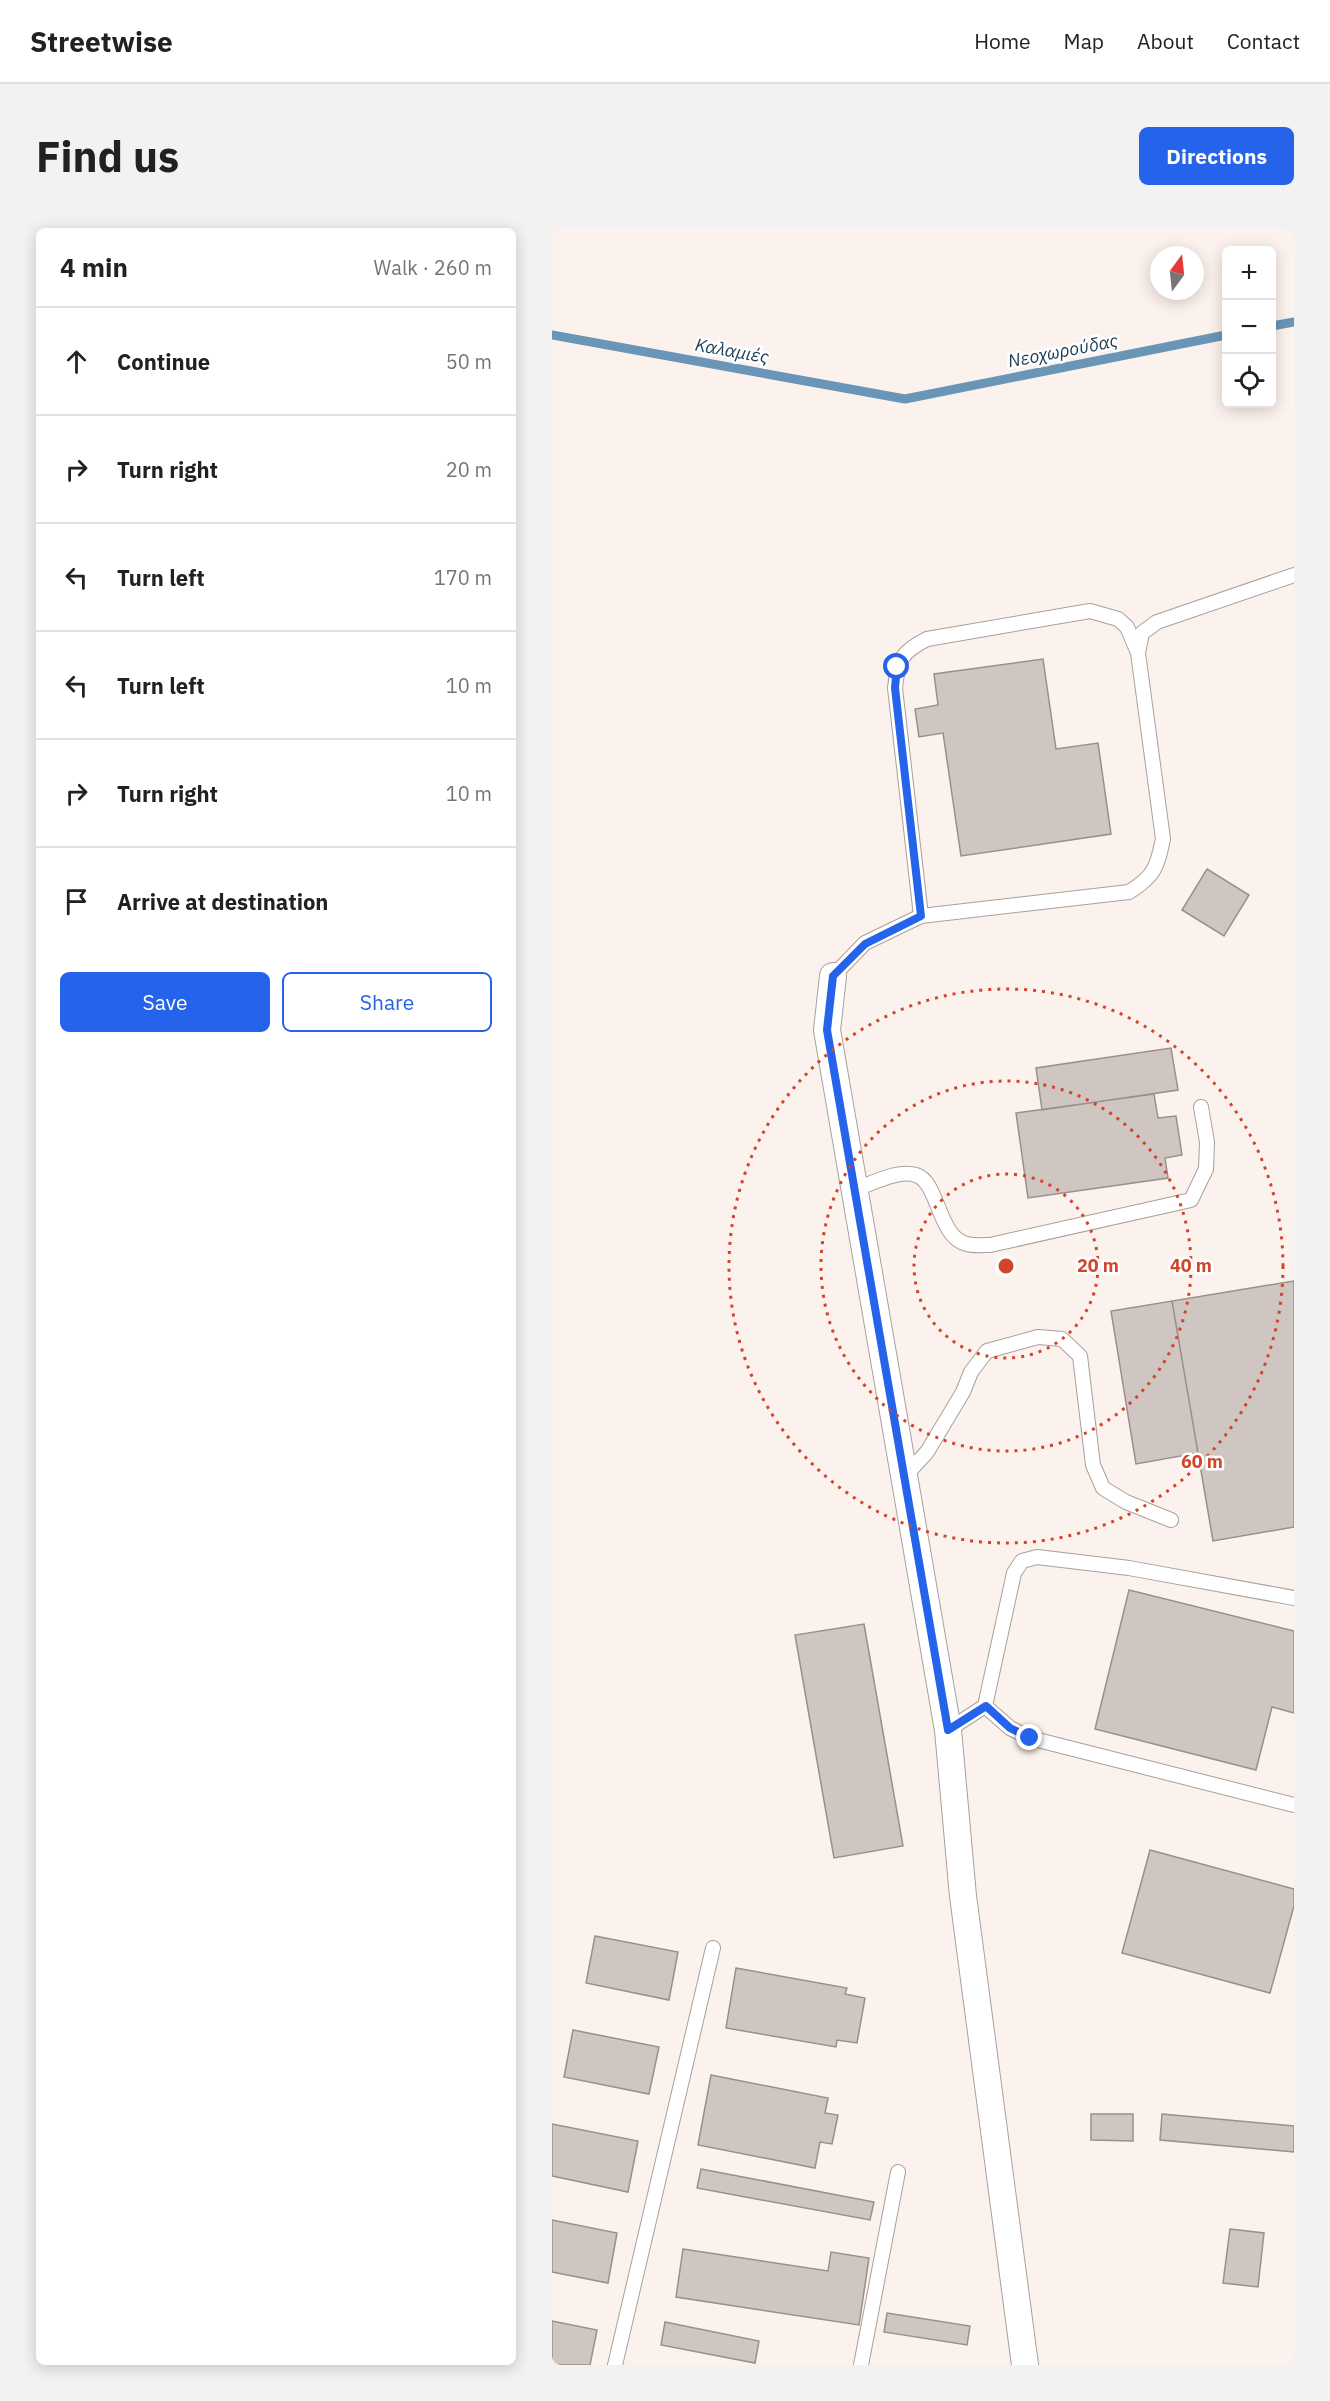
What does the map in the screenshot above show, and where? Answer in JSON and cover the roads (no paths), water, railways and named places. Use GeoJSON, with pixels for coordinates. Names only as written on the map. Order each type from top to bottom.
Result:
{"type":"FeatureCollection","features":[{"type":"Feature","properties":{"kind":"street"},"geometry":{"type":"LineString","coordinates":[[833,976],[827,1030],[948,1730],[963,1896],[1025,2365]]}},
{"type":"Feature","properties":{"kind":"lane"},"geometry":{"type":"LineString","coordinates":[[1138,654],[1142,633],[1157,622],[1294,575]]}},
{"type":"Feature","properties":{"kind":"lane"},"geometry":{"type":"LineString","coordinates":[[833,976],[865,944],[921,916],[1129,892],[1146,881],[1157,863],[1163,838],[1138,654],[1127,627],[1118,619],[1090,611],[927,639],[909,648],[897,667],[895,688],[921,916]]}},
{"type":"Feature","properties":{"kind":"lane"},"geometry":{"type":"LineString","coordinates":[[853,1190],[897,1175],[916,1175],[928,1182],[948,1230],[964,1244],[990,1245],[1191,1200],[1206,1169],[1207,1142],[1201,1107]]}},
{"type":"Feature","properties":{"kind":"lane"},"geometry":{"type":"LineString","coordinates":[[904,1477],[927,1452],[963,1392],[971,1372],[987,1351],[1038,1337],[1062,1339],[1080,1356],[1093,1465],[1103,1488],[1126,1502],[1171,1520]]}},
{"type":"Feature","properties":{"kind":"lane"},"geometry":{"type":"LineString","coordinates":[[948,1730],[986,1706],[1014,1573],[1022,1561],[1037,1557],[1129,1568],[1294,1598]]}},
{"type":"Feature","properties":{"kind":"lane"},"geometry":{"type":"LineString","coordinates":[[986,1706],[1010,1728],[1030,1738],[1294,1805]]}},
{"type":"Feature","properties":{"kind":"lane"},"geometry":{"type":"LineString","coordinates":[[615,2365],[713,1948]]}},
{"type":"Feature","properties":{"kind":"lane"},"geometry":{"type":"LineString","coordinates":[[861,2365],[898,2172]]}},
{"type":"Feature","properties":{"kind":"waterway","name":"Νεοχωρούδας"},"geometry":{"type":"LineString","coordinates":[[1276,325],[1294,322]]}},
{"type":"Feature","properties":{"kind":"waterway","name":"Καλαμιές"},"geometry":{"type":"LineString","coordinates":[[552,335],[905,399],[1222,336]]}}]}
